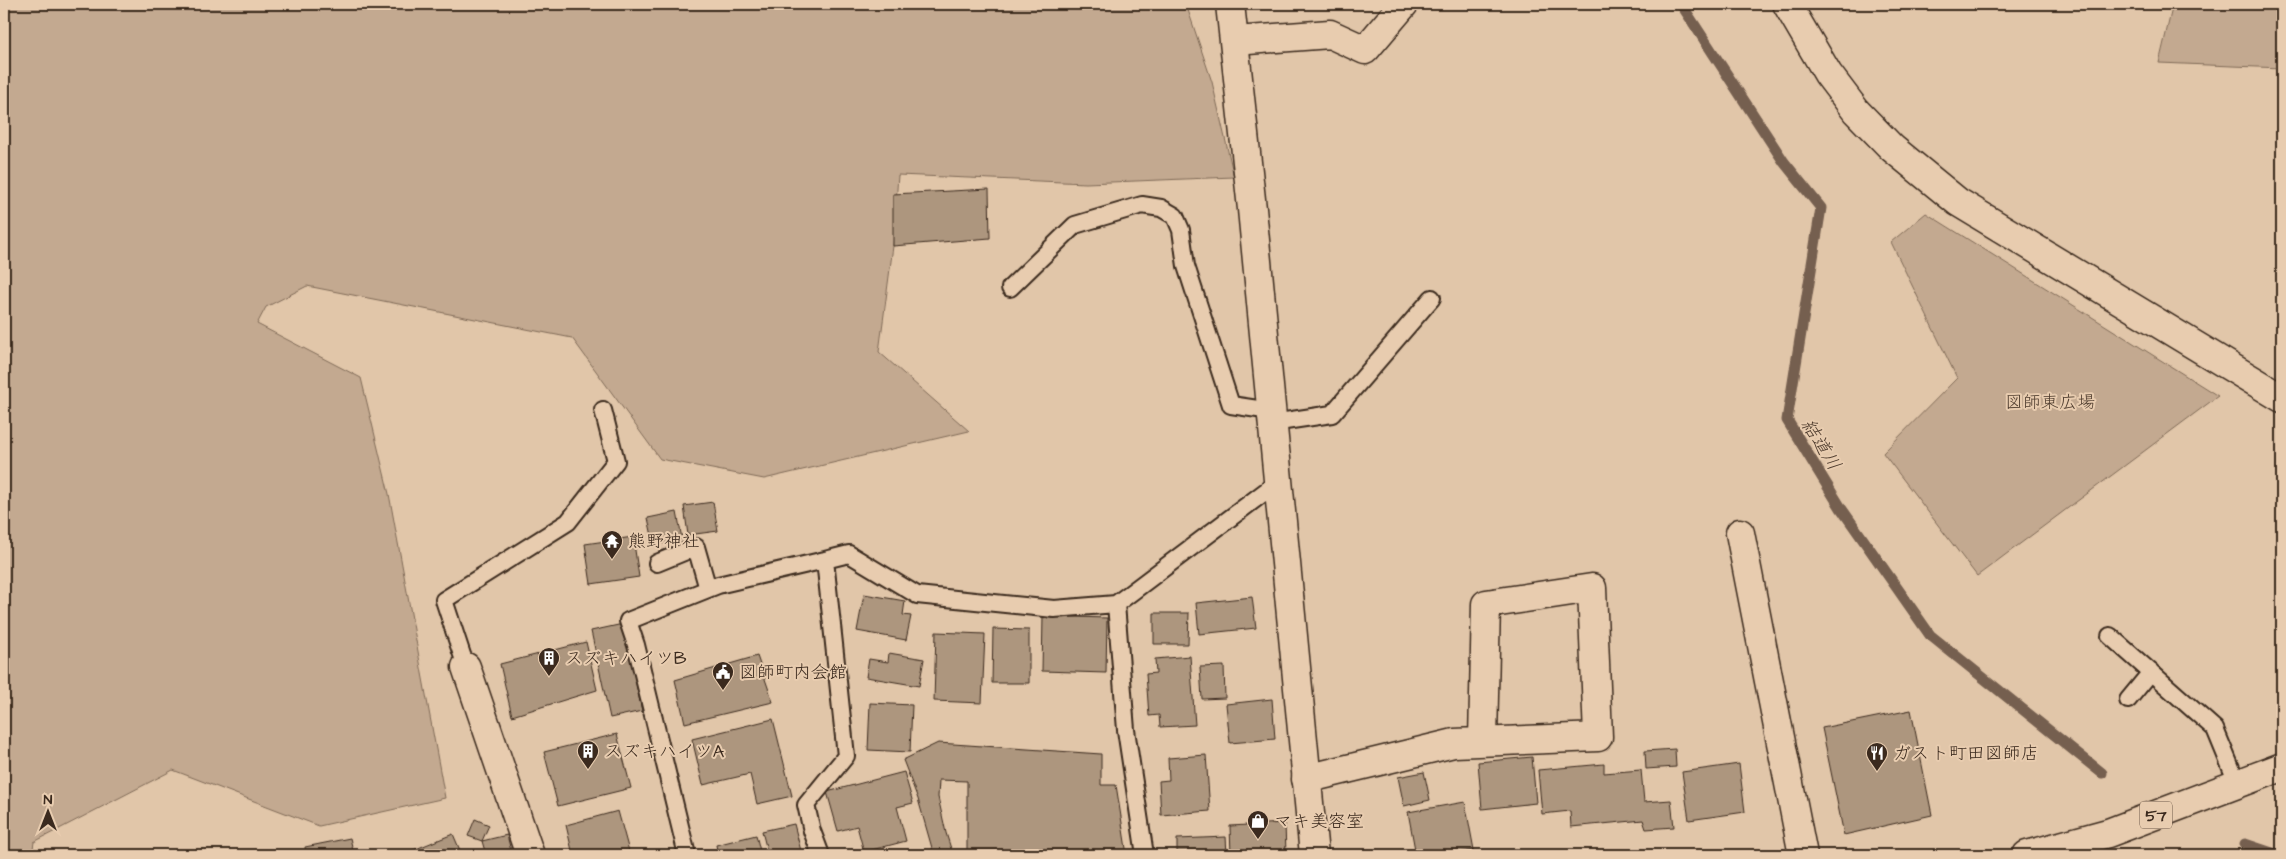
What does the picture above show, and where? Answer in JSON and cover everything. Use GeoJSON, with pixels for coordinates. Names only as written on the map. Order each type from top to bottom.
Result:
{"type":"FeatureCollection","features":[{"type":"Feature","properties":{"kind":"street"},"geometry":{"type":"LineString","coordinates":[[1230,4],[1314,855]]}},
{"type":"Feature","properties":{"kind":"street"},"geometry":{"type":"LineString","coordinates":[[1235,41],[1330,34],[1365,50],[1404,4]]}},
{"type":"Feature","properties":{"kind":"street"},"geometry":{"type":"LineString","coordinates":[[1787,4],[1828,74],[1856,111],[1892,148],[1958,202],[2282,398]]}},
{"type":"Feature","properties":{"kind":"street"},"geometry":{"type":"LineString","coordinates":[[1740,533],[1803,855]]}},
{"type":"Feature","properties":{"kind":"street"},"geometry":{"type":"LineString","coordinates":[[1306,779],[1454,743],[1483,740],[1598,737],[1592,588],[1486,604],[1483,740]]}},
{"type":"Feature","properties":{"kind":"street"},"geometry":{"type":"LineString","coordinates":[[466,667],[530,855]]}},
{"type":"Feature","properties":{"kind":"street","name":"57"},"geometry":{"type":"LineString","coordinates":[[2027,855],[2108,833],[2282,767]]}},
{"type":"Feature","properties":{"kind":"lane"},"geometry":{"type":"LineString","coordinates":[[1010,288],[1074,225],[1142,205],[1161,208],[1175,216],[1181,230],[1186,266],[1231,405],[1272,417],[1332,414],[1432,298]]}},
{"type":"Feature","properties":{"kind":"lane"},"geometry":{"type":"LineString","coordinates":[[466,667],[444,600],[568,522],[616,461],[603,410]]}},
{"type":"Feature","properties":{"kind":"lane"},"geometry":{"type":"LineString","coordinates":[[687,855],[636,645],[628,621],[718,585],[848,554],[917,595],[1054,609],[1116,604],[1278,482]]}},
{"type":"Feature","properties":{"kind":"lane"},"geometry":{"type":"LineString","coordinates":[[657,563],[696,547],[708,589]]}},
{"type":"Feature","properties":{"kind":"lane"},"geometry":{"type":"LineString","coordinates":[[821,855],[806,805],[846,756],[825,560]]}},
{"type":"Feature","properties":{"kind":"lane"},"geometry":{"type":"LineString","coordinates":[[1116,604],[1126,730],[1145,855]]}},
{"type":"Feature","properties":{"kind":"lane"},"geometry":{"type":"LineString","coordinates":[[2110,636],[2215,729],[2238,785]]}},
{"type":"Feature","properties":{"kind":"lane"},"geometry":{"type":"LineString","coordinates":[[2128,700],[2151,672]]}},
{"type":"Feature","properties":{"kind":"green space"},"geometry":{"type":"Polygon","coordinates":[[[4,4],[1186,4],[1212,82],[1234,177],[1086,183],[898,175],[893,246],[879,352],[969,431],[764,479],[660,459],[572,338],[307,286],[266,307],[257,324],[361,378],[389,494],[445,798],[319,826],[173,770],[34,842],[32,855],[4,855],[4,4]]]}},
{"type":"Feature","properties":{"kind":"green space"},"geometry":{"type":"Polygon","coordinates":[[[2173,4],[2282,4],[2282,68],[2159,63],[2173,4]]]}},
{"type":"Feature","properties":{"kind":"green space","name":"図師東広場"},"geometry":{"type":"Polygon","coordinates":[[[1926,213],[2218,396],[1977,576],[1883,453],[1957,378],[1891,242],[1926,213]]]}},
{"type":"Feature","properties":{"kind":"building"},"geometry":{"type":"Polygon","coordinates":[[[989,189],[990,238],[893,246],[893,194],[989,189]]]}},
{"type":"Feature","properties":{"kind":"building"},"geometry":{"type":"Polygon","coordinates":[[[713,502],[718,531],[688,535],[684,506],[713,502]]]}},
{"type":"Feature","properties":{"kind":"building"},"geometry":{"type":"Polygon","coordinates":[[[677,512],[682,539],[654,545],[648,518],[677,512]]]}},
{"type":"Feature","properties":{"kind":"building","name":"熊野神社"},"geometry":{"type":"Polygon","coordinates":[[[633,537],[639,577],[591,584],[585,544],[633,537]]]}},
{"type":"Feature","properties":{"kind":"building"},"geometry":{"type":"Polygon","coordinates":[[[864,594],[905,601],[903,615],[911,616],[906,640],[857,631],[864,594]]]}},
{"type":"Feature","properties":{"kind":"building"},"geometry":{"type":"Polygon","coordinates":[[[1252,597],[1256,628],[1199,634],[1196,603],[1252,597]]]}},
{"type":"Feature","properties":{"kind":"building"},"geometry":{"type":"Polygon","coordinates":[[[1154,613],[1189,613],[1188,644],[1154,644],[1154,613]]]}},
{"type":"Feature","properties":{"kind":"building"},"geometry":{"type":"Polygon","coordinates":[[[1043,616],[1107,618],[1106,673],[1042,671],[1043,616]]]}},
{"type":"Feature","properties":{"kind":"building"},"geometry":{"type":"Polygon","coordinates":[[[623,624],[642,711],[610,718],[591,631],[623,624]]]}},
{"type":"Feature","properties":{"kind":"building"},"geometry":{"type":"Polygon","coordinates":[[[993,629],[1029,630],[1029,683],[992,683],[993,629]]]}},
{"type":"Feature","properties":{"kind":"building"},"geometry":{"type":"Polygon","coordinates":[[[936,632],[985,634],[982,703],[934,701],[936,632]]]}},
{"type":"Feature","properties":{"kind":"building","name":"スズキハイツB"},"geometry":{"type":"Polygon","coordinates":[[[586,642],[597,690],[512,716],[500,664],[586,642]]]}},
{"type":"Feature","properties":{"kind":"building"},"geometry":{"type":"Polygon","coordinates":[[[889,653],[924,659],[919,686],[866,677],[869,659],[888,662],[889,653]]]}},
{"type":"Feature","properties":{"kind":"building","name":"図師町内会館"},"geometry":{"type":"Polygon","coordinates":[[[757,656],[773,702],[685,723],[675,680],[757,656]]]}},
{"type":"Feature","properties":{"kind":"building"},"geometry":{"type":"Polygon","coordinates":[[[1190,656],[1195,725],[1160,727],[1159,715],[1149,716],[1146,674],[1156,673],[1155,659],[1190,656]]]}},
{"type":"Feature","properties":{"kind":"building"},"geometry":{"type":"Polygon","coordinates":[[[1224,666],[1225,698],[1202,699],[1200,667],[1224,666]]]}},
{"type":"Feature","properties":{"kind":"building"},"geometry":{"type":"Polygon","coordinates":[[[1272,699],[1275,739],[1230,743],[1226,704],[1272,699]]]}},
{"type":"Feature","properties":{"kind":"building"},"geometry":{"type":"Polygon","coordinates":[[[870,703],[912,705],[910,752],[868,750],[870,703]]]}},
{"type":"Feature","properties":{"kind":"building","name":"ガスト町田図師店"},"geometry":{"type":"Polygon","coordinates":[[[1911,710],[1932,815],[1844,835],[1822,728],[1911,710]]]}},
{"type":"Feature","properties":{"kind":"building"},"geometry":{"type":"Polygon","coordinates":[[[773,719],[792,796],[757,804],[750,774],[703,785],[692,739],[773,719]]]}},
{"type":"Feature","properties":{"kind":"building","name":"スズキハイツA"},"geometry":{"type":"Polygon","coordinates":[[[617,734],[631,788],[558,806],[544,752],[617,734]]]}},
{"type":"Feature","properties":{"kind":"building"},"geometry":{"type":"Polygon","coordinates":[[[938,743],[1101,754],[1101,785],[1116,785],[1127,855],[986,855],[967,853],[967,781],[939,780],[938,797],[953,855],[934,855],[918,799],[903,760],[938,743]]]}},
{"type":"Feature","properties":{"kind":"building"},"geometry":{"type":"Polygon","coordinates":[[[1675,749],[1676,767],[1646,769],[1645,751],[1675,749]]]}},
{"type":"Feature","properties":{"kind":"building"},"geometry":{"type":"Polygon","coordinates":[[[1206,755],[1210,811],[1161,815],[1159,781],[1169,780],[1168,758],[1206,755]]]}},
{"type":"Feature","properties":{"kind":"building"},"geometry":{"type":"Polygon","coordinates":[[[1532,757],[1536,803],[1482,809],[1478,762],[1532,757]]]}},
{"type":"Feature","properties":{"kind":"building"},"geometry":{"type":"Polygon","coordinates":[[[1604,764],[1604,773],[1641,770],[1644,802],[1671,800],[1674,827],[1646,829],[1643,820],[1571,827],[1570,811],[1542,814],[1538,770],[1604,764]]]}},
{"type":"Feature","properties":{"kind":"building"},"geometry":{"type":"Polygon","coordinates":[[[1739,764],[1745,812],[1689,820],[1682,772],[1739,764]]]}},
{"type":"Feature","properties":{"kind":"building"},"geometry":{"type":"Polygon","coordinates":[[[904,772],[913,803],[897,807],[906,841],[864,852],[857,826],[838,831],[827,792],[904,772]]]}},
{"type":"Feature","properties":{"kind":"building"},"geometry":{"type":"Polygon","coordinates":[[[1424,772],[1430,800],[1404,806],[1398,777],[1424,772]]]}},
{"type":"Feature","properties":{"kind":"building"},"geometry":{"type":"Polygon","coordinates":[[[1465,802],[1474,850],[1449,855],[1416,855],[1408,812],[1465,802]]]}},
{"type":"Feature","properties":{"kind":"building"},"geometry":{"type":"Polygon","coordinates":[[[618,811],[630,855],[573,855],[566,825],[618,811]]]}},
{"type":"Feature","properties":{"kind":"building"},"geometry":{"type":"Polygon","coordinates":[[[475,819],[489,825],[482,841],[468,836],[475,819]]]}},
{"type":"Feature","properties":{"kind":"building","name":"マキ美容室"},"geometry":{"type":"Polygon","coordinates":[[[1285,823],[1286,854],[1231,855],[1230,826],[1285,823]]]}},
{"type":"Feature","properties":{"kind":"building"},"geometry":{"type":"Polygon","coordinates":[[[794,824],[802,855],[768,855],[762,831],[794,824]]]}},
{"type":"Feature","properties":{"kind":"building"},"geometry":{"type":"Polygon","coordinates":[[[453,834],[462,855],[401,855],[453,834]]]}},
{"type":"Feature","properties":{"kind":"building"},"geometry":{"type":"Polygon","coordinates":[[[507,835],[512,855],[486,855],[482,841],[507,835]]]}},
{"type":"Feature","properties":{"kind":"building"},"geometry":{"type":"Polygon","coordinates":[[[756,835],[761,855],[718,855],[716,845],[756,835]]]}},
{"type":"Feature","properties":{"kind":"building"},"geometry":{"type":"Polygon","coordinates":[[[1226,837],[1227,855],[1177,855],[1177,839],[1226,837]]]}},
{"type":"Feature","properties":{"kind":"building"},"geometry":{"type":"Polygon","coordinates":[[[350,838],[354,855],[306,855],[305,847],[350,838]]]}},
{"type":"Feature","properties":{"kind":"building"},"geometry":{"type":"Polygon","coordinates":[[[1549,852],[1550,855],[1531,855],[1549,852]]]}},
{"type":"Feature","properties":{"kind":"waterway","name":"結道川"},"geometry":{"type":"LineString","coordinates":[[1681,4],[1784,162],[1821,208],[1787,420],[1841,508],[1930,635],[2102,773]]}},
{"type":"Feature","properties":{"kind":"waterway","name":"結道川"},"geometry":{"type":"LineString","coordinates":[[2245,844],[2278,855]]}},
{"type":"Feature","properties":{"kind":"place","name":"熊野神社"},"geometry":{"type":"Point","coordinates":[612,560]}},
{"type":"Feature","properties":{"kind":"place","name":"スズキハイツB"},"geometry":{"type":"Point","coordinates":[549,677]}},
{"type":"Feature","properties":{"kind":"place","name":"図師町内会館"},"geometry":{"type":"Point","coordinates":[723,691]}},
{"type":"Feature","properties":{"kind":"place","name":"スズキハイツA"},"geometry":{"type":"Point","coordinates":[588,770]}},
{"type":"Feature","properties":{"kind":"place","name":"ガスト町田図師店"},"geometry":{"type":"Point","coordinates":[1877,772]}},
{"type":"Feature","properties":{"kind":"place","name":"マキ美容室"},"geometry":{"type":"Point","coordinates":[1258,840]}}]}
